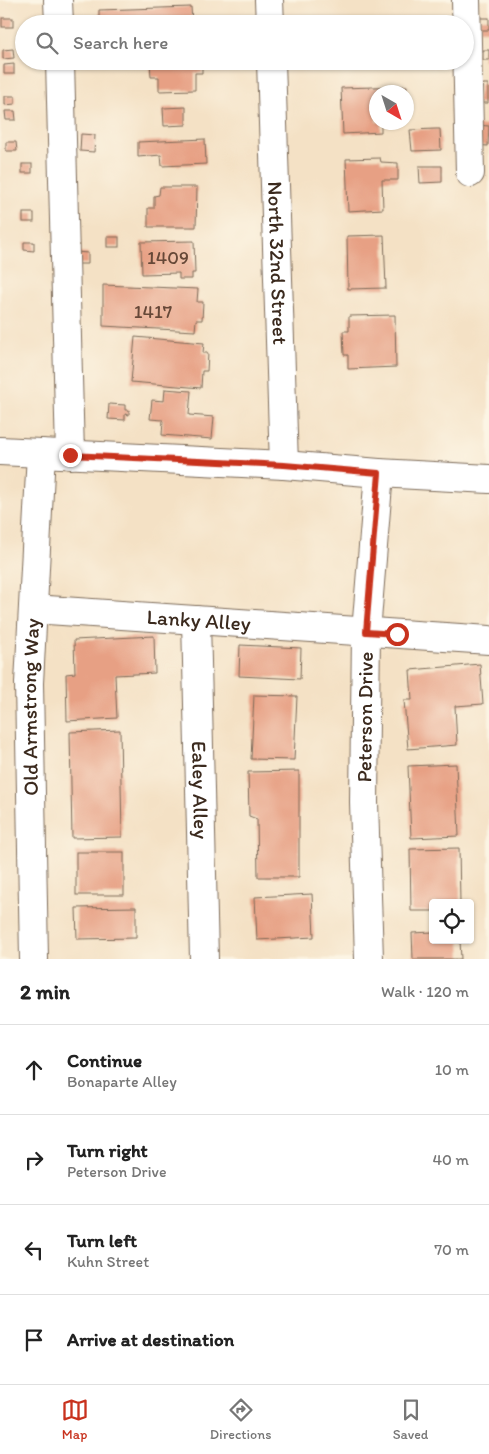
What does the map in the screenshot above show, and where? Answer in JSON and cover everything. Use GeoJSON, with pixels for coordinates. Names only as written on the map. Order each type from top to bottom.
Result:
{"type":"FeatureCollection","features":[{"type":"Feature","properties":{"kind":"street"},"geometry":{"type":"LineString","coordinates":[[58,0],[59,15]]}},
{"type":"Feature","properties":{"kind":"street"},"geometry":{"type":"LineString","coordinates":[[270,0],[270,15]]}},
{"type":"Feature","properties":{"kind":"street"},"geometry":{"type":"LineString","coordinates":[[466,0],[466,15]]}},
{"type":"Feature","properties":{"kind":"street"},"geometry":{"type":"LineString","coordinates":[[60,70],[70,455]]}},
{"type":"Feature","properties":{"kind":"street","name":"North 32nd Street"},"geometry":{"type":"LineString","coordinates":[[271,70],[284,465]]}},
{"type":"Feature","properties":{"kind":"street"},"geometry":{"type":"LineString","coordinates":[[468,70],[470,173]]}},
{"type":"Feature","properties":{"kind":"street"},"geometry":{"type":"LineString","coordinates":[[0,451],[284,465],[379,473],[489,479]]}},
{"type":"Feature","properties":{"kind":"street","name":"Old Armstrong Way"},"geometry":{"type":"LineString","coordinates":[[34,959],[29,730],[41,453]]}},
{"type":"Feature","properties":{"kind":"street","name":"Peterson Drive"},"geometry":{"type":"LineString","coordinates":[[369,959],[364,802],[366,632],[379,473]]}},
{"type":"Feature","properties":{"kind":"street","name":"Lanky Alley"},"geometry":{"type":"LineString","coordinates":[[33,609],[489,640]]}},
{"type":"Feature","properties":{"kind":"street","name":"Ealey Alley"},"geometry":{"type":"LineString","coordinates":[[196,620],[204,959]]}},
{"type":"Feature","properties":{"kind":"building"},"geometry":{"type":"Polygon","coordinates":[[[191,7],[191,15],[99,15],[99,10],[191,7]]]}},
{"type":"Feature","properties":{"kind":"building"},"geometry":{"type":"Polygon","coordinates":[[[2,18],[13,18],[13,27],[2,27],[2,18]]]}},
{"type":"Feature","properties":{"kind":"building"},"geometry":{"type":"Polygon","coordinates":[[[480,18],[489,18],[489,30],[480,30],[480,18]]]}},
{"type":"Feature","properties":{"kind":"building"},"geometry":{"type":"Polygon","coordinates":[[[13,49],[14,58],[3,59],[3,50],[13,49]]]}},
{"type":"Feature","properties":{"kind":"building"},"geometry":{"type":"Polygon","coordinates":[[[483,50],[489,50],[489,60],[483,60],[483,50]]]}},
{"type":"Feature","properties":{"kind":"building"},"geometry":{"type":"Polygon","coordinates":[[[14,64],[14,74],[4,74],[4,65],[14,64]]]}},
{"type":"Feature","properties":{"kind":"building"},"geometry":{"type":"Polygon","coordinates":[[[151,70],[202,70],[202,73],[195,73],[195,90],[159,91],[159,77],[151,77],[151,70]]]}},
{"type":"Feature","properties":{"kind":"building"},"geometry":{"type":"Polygon","coordinates":[[[481,84],[488,84],[488,103],[476,103],[481,84]]]}},
{"type":"Feature","properties":{"kind":"building"},"geometry":{"type":"Polygon","coordinates":[[[369,87],[369,130],[381,130],[381,132],[343,134],[341,88],[369,87]]]}},
{"type":"Feature","properties":{"kind":"building"},"geometry":{"type":"Polygon","coordinates":[[[5,96],[15,96],[15,104],[5,105],[5,96]]]}},
{"type":"Feature","properties":{"kind":"building"},"geometry":{"type":"Polygon","coordinates":[[[186,107],[186,125],[164,126],[163,108],[186,107]]]}},
{"type":"Feature","properties":{"kind":"building"},"geometry":{"type":"Polygon","coordinates":[[[5,111],[15,111],[16,120],[6,120],[5,111]]]}},
{"type":"Feature","properties":{"kind":"building"},"geometry":{"type":"Polygon","coordinates":[[[476,125],[489,126],[488,146],[474,145],[476,125]]]}},
{"type":"Feature","properties":{"kind":"building"},"geometry":{"type":"Polygon","coordinates":[[[440,129],[441,150],[412,151],[410,130],[440,129]]]}},
{"type":"Feature","properties":{"kind":"building"},"geometry":{"type":"Polygon","coordinates":[[[81,134],[95,135],[94,152],[80,151],[81,134]]]}},
{"type":"Feature","properties":{"kind":"building"},"geometry":{"type":"Polygon","coordinates":[[[205,139],[206,164],[162,166],[161,155],[138,157],[138,142],[205,139]]]}},
{"type":"Feature","properties":{"kind":"building"},"geometry":{"type":"Polygon","coordinates":[[[6,142],[16,142],[17,151],[6,151],[6,142]]]}},
{"type":"Feature","properties":{"kind":"building"},"geometry":{"type":"Polygon","coordinates":[[[380,158],[381,162],[398,163],[398,180],[382,180],[383,209],[348,211],[346,159],[380,158]]]}},
{"type":"Feature","properties":{"kind":"building"},"geometry":{"type":"Polygon","coordinates":[[[22,164],[32,164],[32,173],[22,173],[22,164]]]}},
{"type":"Feature","properties":{"kind":"building"},"geometry":{"type":"Polygon","coordinates":[[[419,166],[442,166],[442,182],[420,183],[419,166]]]}},
{"type":"Feature","properties":{"kind":"building"},"geometry":{"type":"Polygon","coordinates":[[[160,187],[197,187],[196,227],[148,227],[148,208],[154,208],[154,196],[159,195],[160,187]]]}},
{"type":"Feature","properties":{"kind":"building"},"geometry":{"type":"Polygon","coordinates":[[[23,213],[34,213],[34,222],[23,222],[23,213]]]}},
{"type":"Feature","properties":{"kind":"building"},"geometry":{"type":"Polygon","coordinates":[[[384,235],[386,288],[348,289],[347,236],[384,235]]]}},
{"type":"Feature","properties":{"kind":"building"},"geometry":{"type":"Polygon","coordinates":[[[107,237],[119,237],[119,247],[107,247],[107,237]]]}},
{"type":"Feature","properties":{"kind":"building"},"geometry":{"type":"Polygon","coordinates":[[[194,241],[195,273],[192,273],[192,279],[179,279],[179,273],[142,274],[141,242],[194,241]]]}},
{"type":"Feature","properties":{"kind":"building"},"geometry":{"type":"Polygon","coordinates":[[[24,242],[34,242],[34,251],[24,250],[24,242]]]}},
{"type":"Feature","properties":{"kind":"building"},"geometry":{"type":"Polygon","coordinates":[[[76,252],[88,253],[88,264],[76,264],[76,252]]]}},
{"type":"Feature","properties":{"kind":"building"},"geometry":{"type":"Polygon","coordinates":[[[103,285],[198,289],[197,302],[203,302],[202,320],[196,320],[195,331],[103,326],[103,285]]]}},
{"type":"Feature","properties":{"kind":"building"},"geometry":{"type":"Polygon","coordinates":[[[395,315],[396,367],[348,369],[348,355],[344,355],[343,331],[349,331],[349,316],[395,315]]]}},
{"type":"Feature","properties":{"kind":"building"},"geometry":{"type":"Polygon","coordinates":[[[135,337],[204,343],[203,353],[208,353],[207,371],[202,371],[201,388],[131,382],[135,337]]]}},
{"type":"Feature","properties":{"kind":"building"},"geometry":{"type":"Polygon","coordinates":[[[165,389],[191,391],[189,415],[214,417],[212,439],[162,435],[163,420],[150,419],[152,400],[164,401],[165,389]]]}},
{"type":"Feature","properties":{"kind":"building"},"geometry":{"type":"Polygon","coordinates":[[[109,404],[125,405],[125,410],[129,410],[129,415],[125,414],[125,420],[108,419],[109,404]]]}},
{"type":"Feature","properties":{"kind":"building"},"geometry":{"type":"Polygon","coordinates":[[[154,636],[155,673],[115,675],[117,718],[67,721],[66,674],[75,673],[74,640],[154,636]]]}},
{"type":"Feature","properties":{"kind":"building"},"geometry":{"type":"Polygon","coordinates":[[[240,645],[301,648],[300,679],[239,676],[240,645]]]}},
{"type":"Feature","properties":{"kind":"building"},"geometry":{"type":"Polygon","coordinates":[[[480,664],[483,704],[455,706],[457,745],[408,749],[404,700],[412,700],[410,670],[480,664]]]}},
{"type":"Feature","properties":{"kind":"building"},"geometry":{"type":"Polygon","coordinates":[[[254,695],[297,696],[294,760],[251,759],[254,695]]]}},
{"type":"Feature","properties":{"kind":"building"},"geometry":{"type":"Polygon","coordinates":[[[120,730],[122,837],[72,838],[70,732],[120,730]]]}},
{"type":"Feature","properties":{"kind":"building"},"geometry":{"type":"Polygon","coordinates":[[[456,764],[459,836],[411,838],[408,766],[456,764]]]}},
{"type":"Feature","properties":{"kind":"building"},"geometry":{"type":"Polygon","coordinates":[[[299,771],[299,877],[258,877],[257,819],[249,816],[248,772],[299,771]]]}},
{"type":"Feature","properties":{"kind":"building"},"geometry":{"type":"Polygon","coordinates":[[[459,848],[460,899],[429,899],[429,911],[411,911],[410,849],[459,848]]]}},
{"type":"Feature","properties":{"kind":"building"},"geometry":{"type":"Polygon","coordinates":[[[76,852],[124,852],[124,895],[76,895],[76,852]]]}},
{"type":"Feature","properties":{"kind":"building"},"geometry":{"type":"Polygon","coordinates":[[[312,894],[314,937],[257,940],[255,897],[312,894]]]}},
{"type":"Feature","properties":{"kind":"building"},"geometry":{"type":"Polygon","coordinates":[[[136,907],[136,938],[77,939],[76,908],[136,907]]]}},
{"type":"Feature","properties":{"kind":"building"},"geometry":{"type":"Polygon","coordinates":[[[429,932],[429,944],[460,944],[461,959],[413,959],[412,933],[429,932]]]}},
{"type":"Feature","properties":{"kind":"route"},"geometry":{"type":"LineString","coordinates":[[70,455],[284,465],[379,473],[366,632],[397,634]]}}]}
